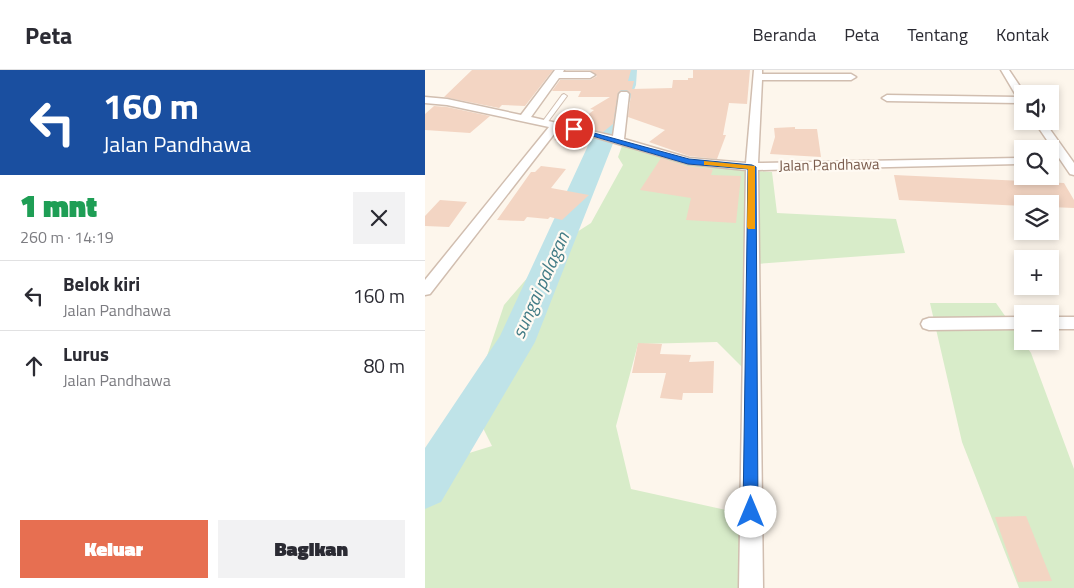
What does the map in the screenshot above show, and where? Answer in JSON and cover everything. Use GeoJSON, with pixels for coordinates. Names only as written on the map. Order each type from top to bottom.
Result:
{"type":"FeatureCollection","features":[{"type":"Feature","properties":{"kind":"street"},"geometry":{"type":"LineString","coordinates":[[1005,70],[1014,85]]}},
{"type":"Feature","properties":{"kind":"street"},"geometry":{"type":"LineString","coordinates":[[525,117],[559,73],[590,74]]}},
{"type":"Feature","properties":{"kind":"street"},"geometry":{"type":"LineString","coordinates":[[751,588],[752,167],[758,74],[851,77]]}},
{"type":"Feature","properties":{"kind":"street"},"geometry":{"type":"LineString","coordinates":[[613,139],[624,94]]}},
{"type":"Feature","properties":{"kind":"street"},"geometry":{"type":"LineString","coordinates":[[887,98],[1014,99]]}},
{"type":"Feature","properties":{"kind":"street"},"geometry":{"type":"LineString","coordinates":[[425,100],[447,102],[525,117],[593,133]]}},
{"type":"Feature","properties":{"kind":"street"},"geometry":{"type":"LineString","coordinates":[[425,290],[551,123]]}},
{"type":"Feature","properties":{"kind":"street"},"geometry":{"type":"LineString","coordinates":[[1046,130],[1070,160],[1074,171]]}},
{"type":"Feature","properties":{"kind":"street","name":"Jalan Pandhawa"},"geometry":{"type":"LineString","coordinates":[[593,133],[688,161],[752,167],[1014,161]]}},
{"type":"Feature","properties":{"kind":"street"},"geometry":{"type":"LineString","coordinates":[[1059,323],[1074,323]]}},
{"type":"Feature","properties":{"kind":"street"},"geometry":{"type":"LineString","coordinates":[[929,324],[1014,324]]}},
{"type":"Feature","properties":{"kind":"lane"},"geometry":{"type":"LineString","coordinates":[[551,123],[564,96]]}},
{"type":"Feature","properties":{"kind":"green space"},"geometry":{"type":"Polygon","coordinates":[[[622,146],[702,167],[772,172],[777,213],[896,219],[905,253],[756,264],[744,369],[717,342],[638,344],[616,426],[631,489],[744,514],[743,588],[425,588],[425,470],[427,466],[492,446],[471,404],[504,305],[555,246],[591,223],[623,165],[618,157],[622,146]]]}},
{"type":"Feature","properties":{"kind":"green space"},"geometry":{"type":"Polygon","coordinates":[[[930,303],[996,303],[1014,329],[1014,350],[1029,350],[1031,353],[1074,469],[1074,588],[1019,588],[962,442],[930,303]]]}},
{"type":"Feature","properties":{"kind":"building"},"geometry":{"type":"Polygon","coordinates":[[[472,70],[553,70],[525,106],[502,105],[499,108],[444,97],[472,70]]]}},
{"type":"Feature","properties":{"kind":"building"},"geometry":{"type":"Polygon","coordinates":[[[590,70],[631,70],[628,81],[634,81],[632,89],[672,88],[673,80],[693,78],[693,70],[750,70],[747,104],[729,103],[723,135],[726,135],[717,159],[689,156],[649,142],[665,130],[628,117],[631,94],[627,90],[621,90],[618,93],[613,124],[603,132],[574,125],[594,110],[590,109],[610,97],[578,97],[581,91],[552,91],[560,80],[590,80],[597,76],[590,70]]]}},
{"type":"Feature","properties":{"kind":"building"},"geometry":{"type":"Polygon","coordinates":[[[434,106],[490,116],[470,133],[425,130],[425,114],[434,106]]]}},
{"type":"Feature","properties":{"kind":"building"},"geometry":{"type":"Polygon","coordinates":[[[795,127],[795,129],[817,129],[821,157],[770,154],[775,137],[774,128],[795,127]]]}},
{"type":"Feature","properties":{"kind":"building"},"geometry":{"type":"Polygon","coordinates":[[[564,132],[593,139],[580,148],[554,140],[564,132]]]}},
{"type":"Feature","properties":{"kind":"building"},"geometry":{"type":"Polygon","coordinates":[[[661,158],[687,166],[713,169],[711,175],[741,176],[736,223],[686,220],[691,198],[640,190],[661,158]]]}},
{"type":"Feature","properties":{"kind":"building"},"geometry":{"type":"Polygon","coordinates":[[[541,166],[566,169],[551,188],[589,195],[562,220],[550,217],[548,219],[527,217],[524,221],[497,220],[531,172],[535,172],[541,166]]]}},
{"type":"Feature","properties":{"kind":"building"},"geometry":{"type":"Polygon","coordinates":[[[894,175],[1014,181],[1014,185],[1059,185],[1059,183],[1064,183],[1074,200],[1074,208],[1059,207],[1059,195],[1014,195],[1014,206],[899,200],[894,175]]]}},
{"type":"Feature","properties":{"kind":"building"},"geometry":{"type":"Polygon","coordinates":[[[440,200],[467,202],[449,227],[425,226],[425,216],[440,200]]]}},
{"type":"Feature","properties":{"kind":"building"},"geometry":{"type":"Polygon","coordinates":[[[638,343],[662,344],[660,354],[691,355],[689,362],[714,361],[713,393],[683,393],[682,400],[660,398],[666,373],[632,373],[638,343]]]}},
{"type":"Feature","properties":{"kind":"building"},"geometry":{"type":"Polygon","coordinates":[[[1026,516],[1052,581],[1018,582],[995,517],[1026,516]]]}},
{"type":"Feature","properties":{"kind":"waterway","name":"sungai palagan"},"geometry":{"type":"LineString","coordinates":[[425,487],[516,342],[626,85],[627,70]]}},
{"type":"Feature","properties":{"kind":"slow traffic"},"geometry":{"type":"LineString","coordinates":[[707,163],[752,167],[752,227]]}},
{"type":"Feature","properties":{"kind":"route"},"geometry":{"type":"LineString","coordinates":[[574,129],[688,161],[752,167],[751,512]]}}]}
